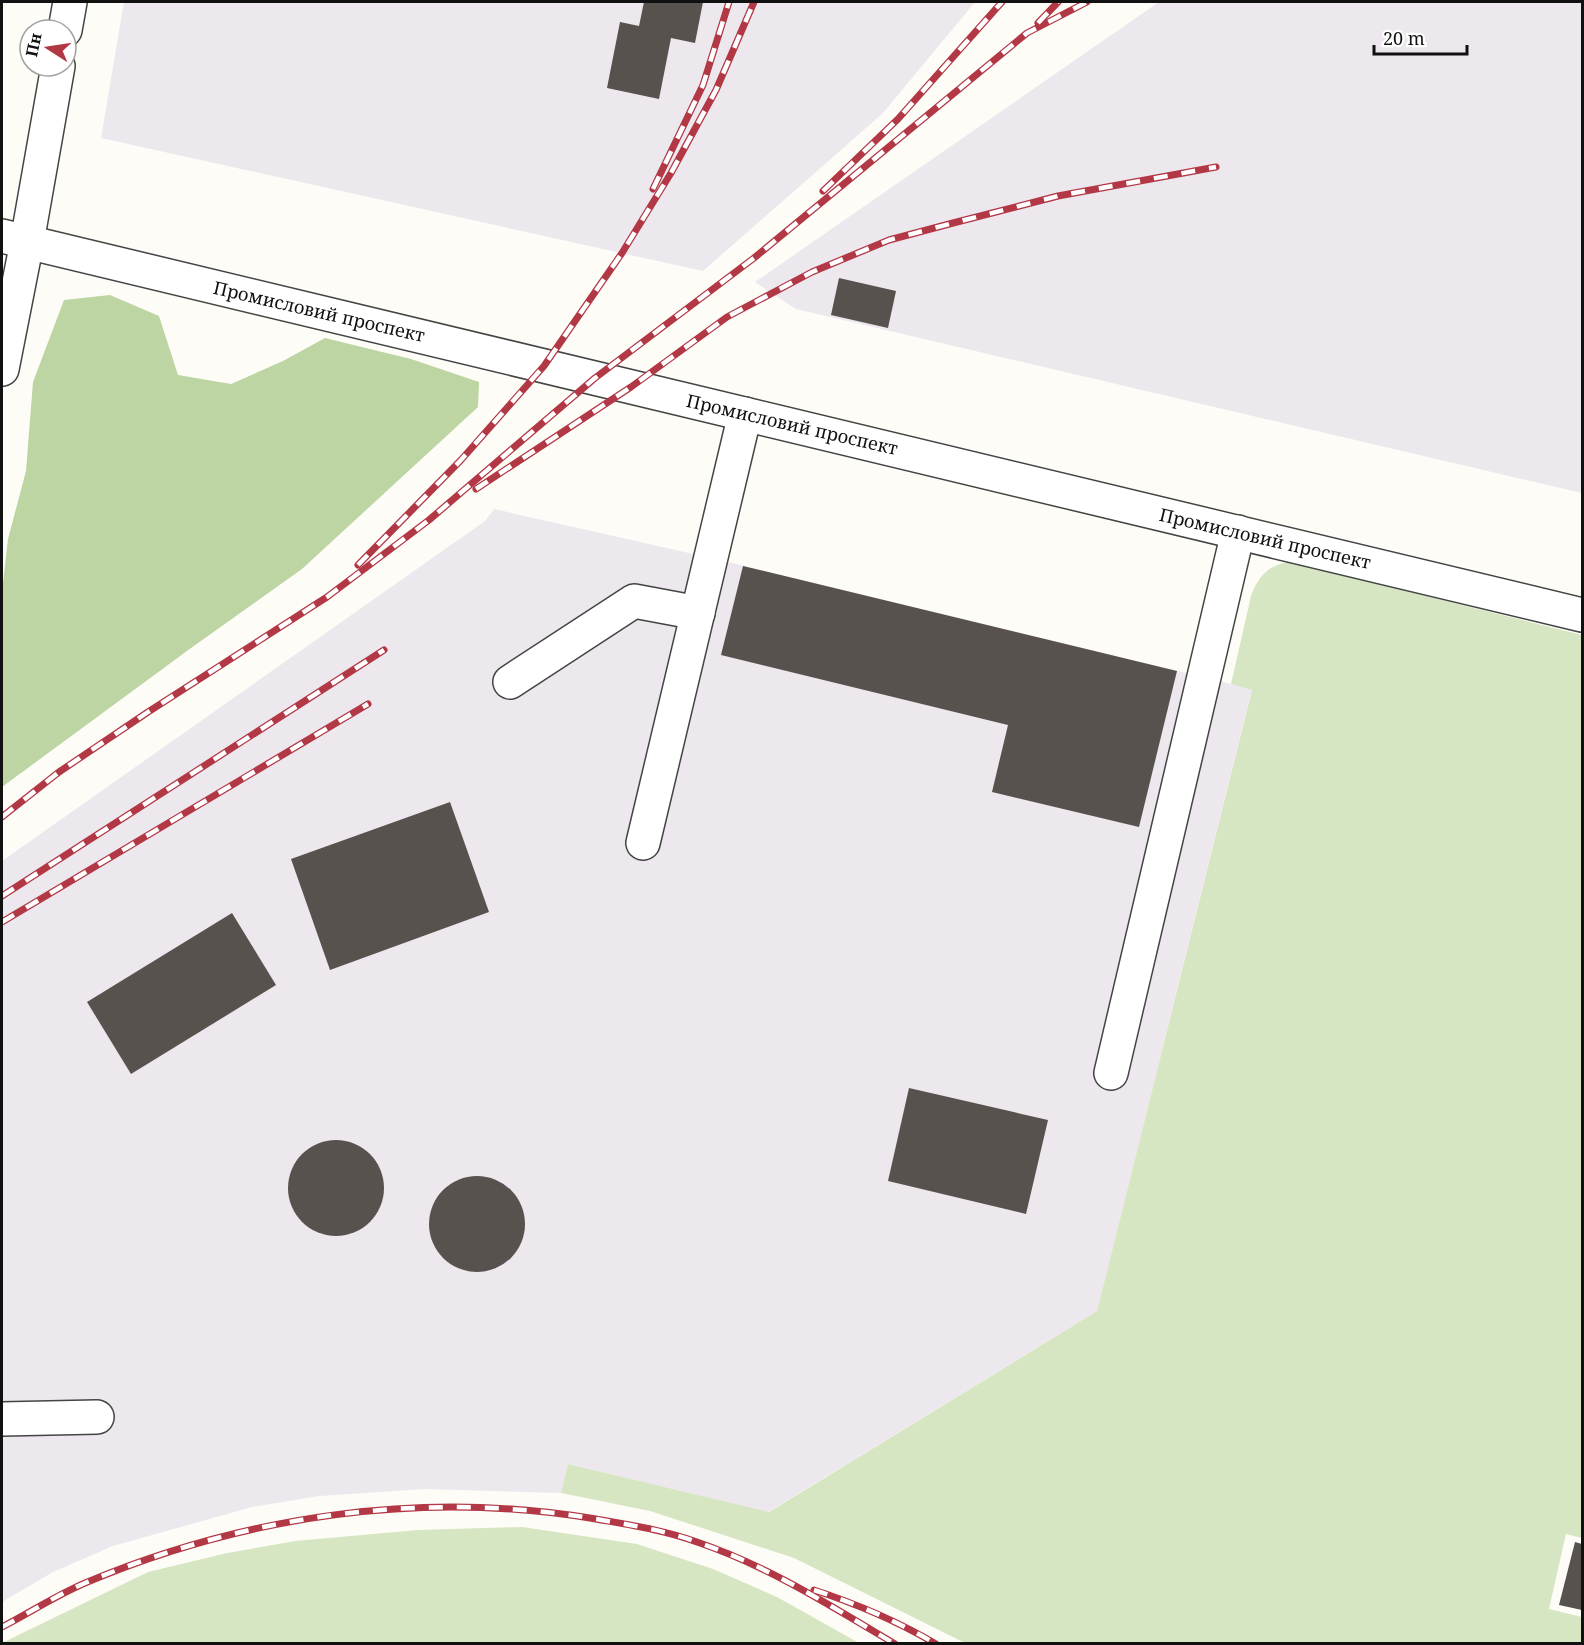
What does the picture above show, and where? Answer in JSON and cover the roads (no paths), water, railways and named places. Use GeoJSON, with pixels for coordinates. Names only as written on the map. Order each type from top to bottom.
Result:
{"type":"FeatureCollection","features":[{"type":"Feature","properties":{"kind":"street"},"geometry":{"type":"LineString","coordinates":[[67,18],[70,2]]}},
{"type":"Feature","properties":{"kind":"street"},"geometry":{"type":"LineString","coordinates":[[2,369],[14,239],[55,78]]}},
{"type":"Feature","properties":{"kind":"street","name":"Промисловий проспект"},"geometry":{"type":"LineString","coordinates":[[14,239],[1582,615]]}},
{"type":"Feature","properties":{"kind":"street"},"geometry":{"type":"LineString","coordinates":[[643,843],[746,414]]}},
{"type":"Feature","properties":{"kind":"street"},"geometry":{"type":"LineString","coordinates":[[1111,1073],[1238,532]]}},
{"type":"Feature","properties":{"kind":"street"},"geometry":{"type":"LineString","coordinates":[[510,682],[634,601],[698,613]]}},
{"type":"Feature","properties":{"kind":"street"},"geometry":{"type":"LineString","coordinates":[[2,1419],[97,1417]]}},
{"type":"Feature","properties":{"kind":"railway"},"geometry":{"type":"LineString","coordinates":[[653,189],[703,85],[729,2]]}},
{"type":"Feature","properties":{"kind":"railway"},"geometry":{"type":"LineString","coordinates":[[358,565],[461,460],[544,366],[622,253],[671,173],[716,90],[754,2]]}},
{"type":"Feature","properties":{"kind":"railway"},"geometry":{"type":"LineString","coordinates":[[823,191],[898,119],[1002,2]]}},
{"type":"Feature","properties":{"kind":"railway"},"geometry":{"type":"LineString","coordinates":[[1038,23],[1058,2]]}},
{"type":"Feature","properties":{"kind":"railway"},"geometry":{"type":"LineString","coordinates":[[2,817],[59,772],[327,597],[429,520],[595,378],[754,258],[1027,33],[1087,2]]}},
{"type":"Feature","properties":{"kind":"railway"},"geometry":{"type":"LineString","coordinates":[[476,489],[631,387],[727,317],[812,272],[889,240],[953,223],[1058,196],[1216,167]]}},
{"type":"Feature","properties":{"kind":"railway"},"geometry":{"type":"LineString","coordinates":[[2,896],[384,650]]}},
{"type":"Feature","properties":{"kind":"railway"},"geometry":{"type":"LineString","coordinates":[[2,922],[368,704]]}},
{"type":"Feature","properties":{"kind":"railway"},"geometry":{"type":"LineString","coordinates":[[2,1627],[85,1583],[209,1540],[272,1525],[336,1515],[401,1509],[466,1507],[531,1511],[596,1519],[647,1528],[685,1538],[774,1575],[895,1644]]}},
{"type":"Feature","properties":{"kind":"railway"},"geometry":{"type":"LineString","coordinates":[[814,1590],[876,1614],[936,1644]]}}]}
